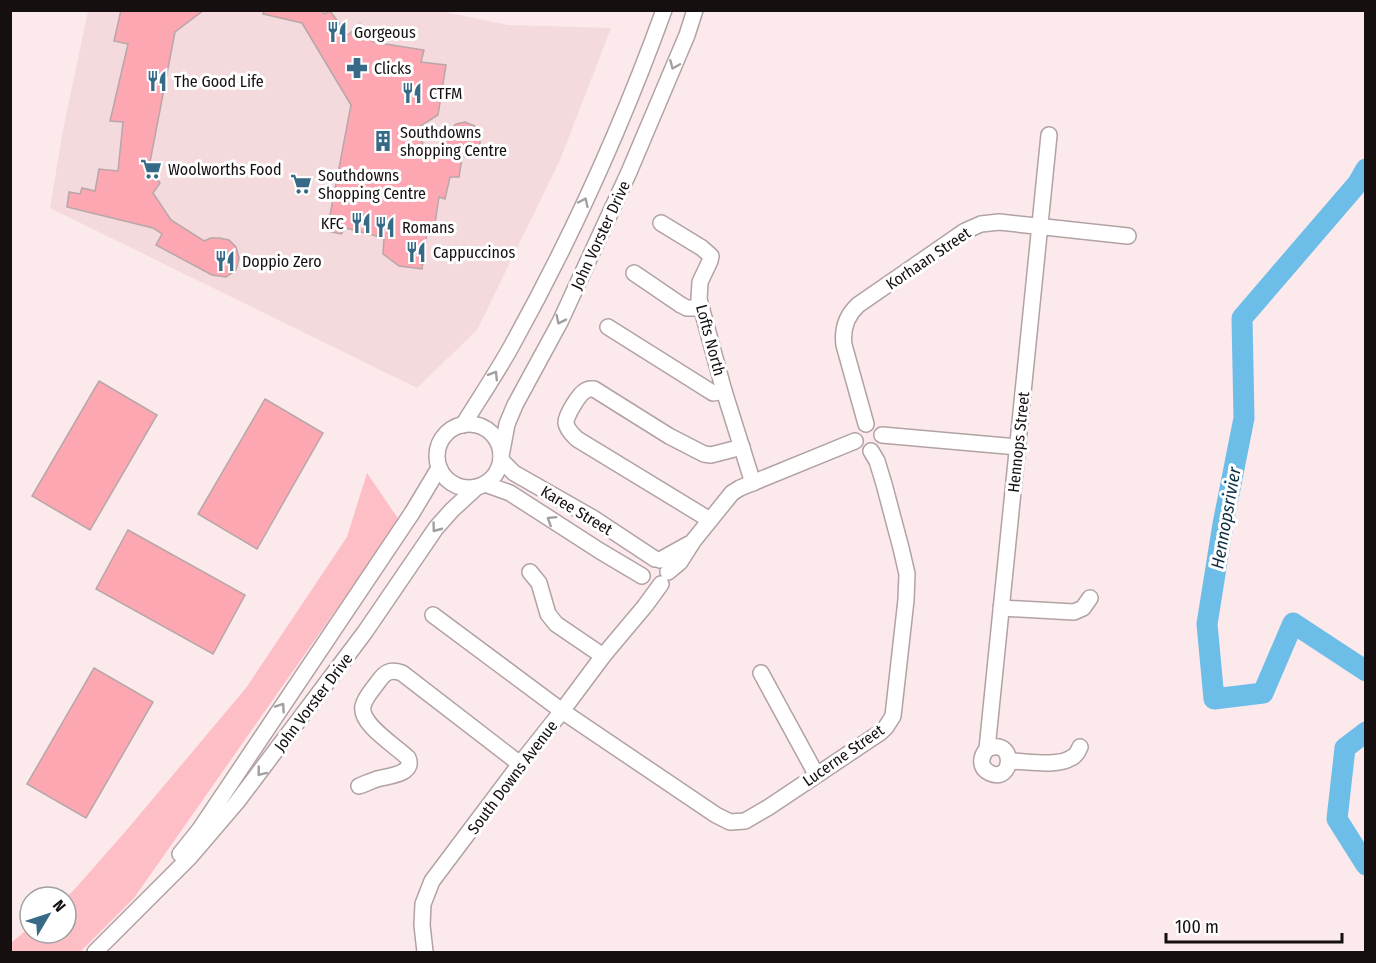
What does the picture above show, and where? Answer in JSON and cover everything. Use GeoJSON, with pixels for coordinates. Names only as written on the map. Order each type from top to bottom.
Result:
{"type":"FeatureCollection","features":[{"type":"Feature","properties":{"kind":"street","name":"John Vorster Drive"},"geometry":{"type":"LineString","coordinates":[[463,425],[510,349],[553,269],[605,159],[640,76],[664,10]]}},
{"type":"Feature","properties":{"kind":"street","name":"John Vorster Drive"},"geometry":{"type":"LineString","coordinates":[[501,458],[507,424],[515,405],[560,322],[629,172],[687,35],[695,10]]}},
{"type":"Feature","properties":{"kind":"street","name":"Hennops Street"},"geometry":{"type":"LineString","coordinates":[[1009,760],[1006,769],[1000,774],[987,772],[981,761],[987,749],[1048,135]]}},
{"type":"Feature","properties":{"kind":"street","name":"Lofts North"},"geometry":{"type":"LineString","coordinates":[[661,222],[711,256],[700,282],[701,308],[753,483]]}},
{"type":"Feature","properties":{"kind":"street","name":"Korhaan Street"},"geometry":{"type":"LineString","coordinates":[[866,424],[842,335],[846,319],[854,309],[965,231],[981,224],[999,222],[1128,236]]}},
{"type":"Feature","properties":{"kind":"street"},"geometry":{"type":"LineString","coordinates":[[634,273],[681,305],[687,308],[701,308]]}},
{"type":"Feature","properties":{"kind":"street"},"geometry":{"type":"LineString","coordinates":[[608,327],[713,393],[724,391]]}},
{"type":"Feature","properties":{"kind":"street"},"geometry":{"type":"LineString","coordinates":[[710,520],[578,439],[568,428],[567,417],[582,392],[594,389],[669,436],[704,454],[742,447]]}},
{"type":"Feature","properties":{"kind":"street"},"geometry":{"type":"LineString","coordinates":[[866,424],[876,426],[882,435],[880,446],[871,451],[863,450],[855,441],[857,430],[866,424]]}},
{"type":"Feature","properties":{"kind":"street"},"geometry":{"type":"LineString","coordinates":[[463,425],[474,425],[485,429],[499,445],[501,458],[498,470],[481,486],[466,488],[455,485],[439,468],[438,449],[443,438],[451,430],[463,425]]}},
{"type":"Feature","properties":{"kind":"street"},"geometry":{"type":"LineString","coordinates":[[882,435],[1018,447]]}},
{"type":"Feature","properties":{"kind":"street"},"geometry":{"type":"LineString","coordinates":[[655,572],[676,552],[694,540],[732,493],[855,441]]}},
{"type":"Feature","properties":{"kind":"street","name":"Lucerne Street"},"geometry":{"type":"LineString","coordinates":[[433,615],[562,711],[716,815],[730,822],[746,821],[886,727],[893,716],[907,574],[884,484],[871,451]]}},
{"type":"Feature","properties":{"kind":"street","name":"Karee Street"},"geometry":{"type":"LineString","coordinates":[[501,458],[514,473],[593,518],[655,572]]}},
{"type":"Feature","properties":{"kind":"street","name":"John Vorster Drive"},"geometry":{"type":"LineString","coordinates":[[138,909],[200,829],[412,513],[439,468]]}},
{"type":"Feature","properties":{"kind":"street","name":"John Vorster Drive"},"geometry":{"type":"LineString","coordinates":[[95,952],[190,857],[237,802],[365,632],[436,528],[452,510],[481,486]]}},
{"type":"Feature","properties":{"kind":"street","name":"Karee Street"},"geometry":{"type":"LineString","coordinates":[[481,486],[510,493],[580,538],[655,572]]}},
{"type":"Feature","properties":{"kind":"street"},"geometry":{"type":"LineString","coordinates":[[580,538],[593,518]]}},
{"type":"Feature","properties":{"kind":"street"},"geometry":{"type":"LineString","coordinates":[[530,572],[539,583],[548,614],[556,624],[603,656]]}},
{"type":"Feature","properties":{"kind":"street","name":"South Downs Avenue"},"geometry":{"type":"LineString","coordinates":[[425,952],[422,926],[423,904],[432,881],[603,656],[637,615],[655,572]]}},
{"type":"Feature","properties":{"kind":"street"},"geometry":{"type":"LineString","coordinates":[[1001,608],[1074,612],[1083,608],[1090,598]]}},
{"type":"Feature","properties":{"kind":"street"},"geometry":{"type":"LineString","coordinates":[[359,786],[401,772],[408,769],[410,765],[408,758],[363,717],[364,702],[387,671],[394,670],[402,673],[520,764]]}},
{"type":"Feature","properties":{"kind":"street"},"geometry":{"type":"LineString","coordinates":[[761,673],[816,774]]}},
{"type":"Feature","properties":{"kind":"street"},"geometry":{"type":"LineString","coordinates":[[987,749],[995,747],[1003,749],[1009,756],[1009,760],[1055,763],[1074,756],[1080,747]]}},
{"type":"Feature","properties":{"kind":"shaded area","name":"Southdowns Shopping Centre"},"geometry":{"type":"Polygon","coordinates":[[[435,10],[508,25],[611,28],[560,160],[477,330],[417,388],[50,208],[63,130],[88,11],[435,10]]]}},
{"type":"Feature","properties":{"kind":"shaded area"},"geometry":{"type":"Polygon","coordinates":[[[367,473],[399,520],[134,898],[80,952],[11,952],[11,943],[18,937],[18,945],[78,945],[78,885],[246,688],[347,537],[367,473]]]}},
{"type":"Feature","properties":{"kind":"building"},"geometry":{"type":"Polygon","coordinates":[[[121,10],[204,10],[175,32],[150,162],[160,183],[153,193],[171,220],[204,241],[219,238],[229,240],[236,247],[239,258],[236,270],[226,277],[212,275],[156,245],[162,234],[153,228],[67,207],[69,192],[80,194],[82,188],[95,191],[99,169],[118,171],[123,122],[110,121],[128,44],[114,41],[121,10]]]}},
{"type":"Feature","properties":{"kind":"building","name":"Southdowns shopping Centre"},"geometry":{"type":"Polygon","coordinates":[[[264,10],[322,10],[324,14],[330,11],[348,35],[360,24],[373,42],[424,50],[421,62],[446,65],[438,115],[419,127],[423,145],[437,148],[448,138],[450,130],[456,124],[465,122],[475,126],[480,134],[480,144],[473,153],[462,158],[459,177],[450,177],[445,199],[439,197],[434,230],[427,232],[422,269],[399,266],[383,254],[384,238],[346,228],[341,234],[327,231],[351,105],[302,23],[263,14],[264,10]]]}},
{"type":"Feature","properties":{"kind":"building"},"geometry":{"type":"Polygon","coordinates":[[[99,381],[157,415],[90,530],[32,496],[99,381]]]}},
{"type":"Feature","properties":{"kind":"building"},"geometry":{"type":"Polygon","coordinates":[[[265,399],[323,433],[257,549],[198,514],[265,399]]]}},
{"type":"Feature","properties":{"kind":"building"},"geometry":{"type":"Polygon","coordinates":[[[128,530],[245,595],[213,654],[96,589],[128,530]]]}},
{"type":"Feature","properties":{"kind":"building"},"geometry":{"type":"Polygon","coordinates":[[[94,668],[153,702],[86,818],[27,784],[94,668]]]}},
{"type":"Feature","properties":{"kind":"waterway","name":"Hennopsrivier"},"geometry":{"type":"LineString","coordinates":[[1366,169],[1358,183],[1242,318],[1244,418],[1223,524],[1207,624],[1214,699],[1263,693],[1293,623],[1366,671]]}},
{"type":"Feature","properties":{"kind":"waterway","name":"Hennopsrivier"},"geometry":{"type":"LineString","coordinates":[[1366,732],[1345,748],[1337,819],[1366,865]]}},
{"type":"Feature","properties":{"kind":"place","name":"Gorgeous"},"geometry":{"type":"Point","coordinates":[337,32]}},
{"type":"Feature","properties":{"kind":"place","name":"Clicks"},"geometry":{"type":"Point","coordinates":[357,68]}},
{"type":"Feature","properties":{"kind":"place","name":"The Good Life"},"geometry":{"type":"Point","coordinates":[157,81]}},
{"type":"Feature","properties":{"kind":"place","name":"CTFM"},"geometry":{"type":"Point","coordinates":[412,93]}},
{"type":"Feature","properties":{"kind":"place","name":"Southdowns shopping Centre"},"geometry":{"type":"Point","coordinates":[383,141]}},
{"type":"Feature","properties":{"kind":"place","name":"Woolworths Food"},"geometry":{"type":"Point","coordinates":[151,169]}},
{"type":"Feature","properties":{"kind":"place","name":"Southdowns Shopping Centre"},"geometry":{"type":"Point","coordinates":[301,184]}},
{"type":"Feature","properties":{"kind":"place","name":"KFC"},"geometry":{"type":"Point","coordinates":[361,223]}},
{"type":"Feature","properties":{"kind":"place","name":"Romans"},"geometry":{"type":"Point","coordinates":[385,227]}},
{"type":"Feature","properties":{"kind":"place","name":"Cappuccinos"},"geometry":{"type":"Point","coordinates":[416,252]}},
{"type":"Feature","properties":{"kind":"place","name":"Doppio Zero"},"geometry":{"type":"Point","coordinates":[225,261]}}]}
